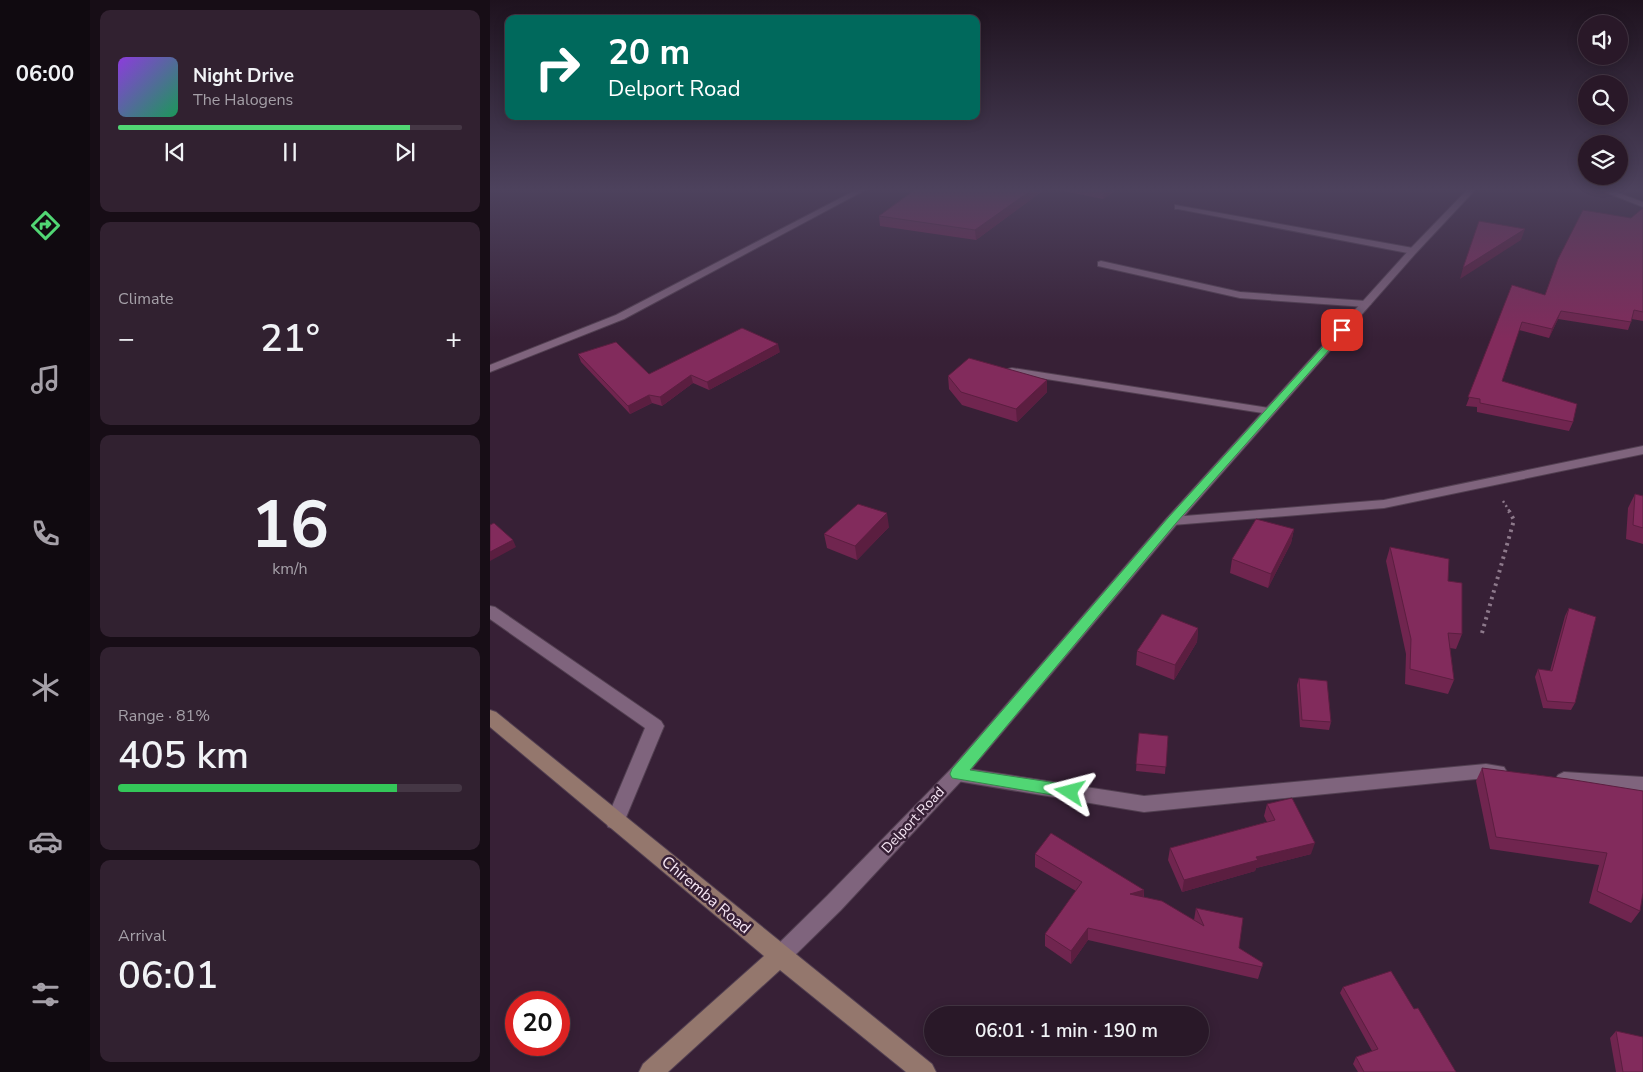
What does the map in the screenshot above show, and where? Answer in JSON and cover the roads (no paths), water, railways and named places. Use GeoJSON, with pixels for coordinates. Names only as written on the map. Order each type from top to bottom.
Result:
{"type":"FeatureCollection","features":[{"type":"Feature","properties":{"kind":"main road","name":"Chiremba Road"},"geometry":{"type":"LineString","coordinates":[[490,717],[704,892],[779,957],[924,1072]]}},
{"type":"Feature","properties":{"kind":"main road","name":"Delport Road"},"geometry":{"type":"LineString","coordinates":[[650,1072],[779,957]]}},
{"type":"Feature","properties":{"kind":"street"},"geometry":{"type":"LineString","coordinates":[[490,370],[620,317],[768,239]]}},
{"type":"Feature","properties":{"kind":"street"},"geometry":{"type":"LineString","coordinates":[[1348,239],[1412,251]]}},
{"type":"Feature","properties":{"kind":"street","name":"Delport Road"},"geometry":{"type":"LineString","coordinates":[[779,957],[841,896],[957,774],[1172,521],[1424,239]]}},
{"type":"Feature","properties":{"kind":"street"},"geometry":{"type":"LineString","coordinates":[[1101,264],[1240,295],[1366,304]]}},
{"type":"Feature","properties":{"kind":"street"},"geometry":{"type":"LineString","coordinates":[[1012,371],[1269,411]]}},
{"type":"Feature","properties":{"kind":"street"},"geometry":{"type":"LineString","coordinates":[[1172,521],[1384,504],[1643,450]]}},
{"type":"Feature","properties":{"kind":"street"},"geometry":{"type":"LineString","coordinates":[[490,611],[655,726],[615,821]]}},
{"type":"Feature","properties":{"kind":"street"},"geometry":{"type":"LineString","coordinates":[[957,774],[1144,804],[1486,771],[1515,775]]}},
{"type":"Feature","properties":{"kind":"street"},"geometry":{"type":"LineString","coordinates":[[1543,778],[1643,785]]}}]}
